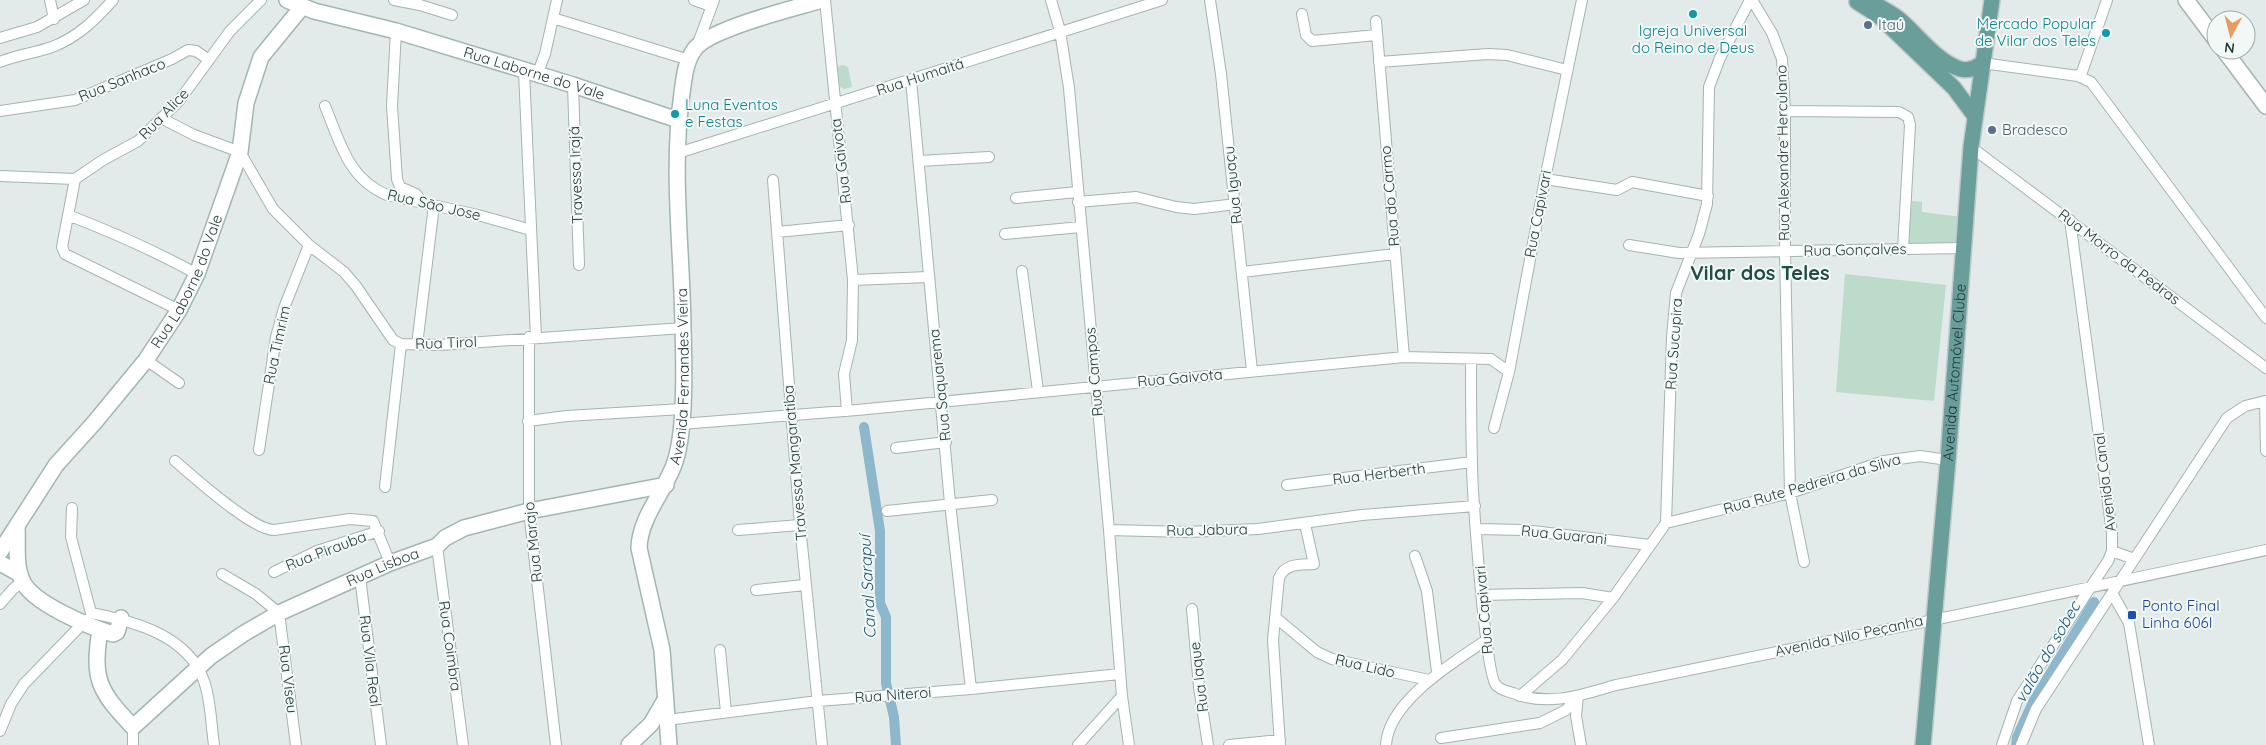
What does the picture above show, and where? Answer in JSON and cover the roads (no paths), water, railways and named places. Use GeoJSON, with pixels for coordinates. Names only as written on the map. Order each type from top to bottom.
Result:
{"type":"FeatureCollection","features":[{"type":"Feature","properties":{"kind":"main road","name":"Rua Laborne do Vale"},"geometry":{"type":"LineString","coordinates":[[287,0],[573,85],[678,120]]}},
{"type":"Feature","properties":{"kind":"main road"},"geometry":{"type":"LineString","coordinates":[[697,46],[706,39],[724,31],[824,0]]}},
{"type":"Feature","properties":{"kind":"main road","name":"Avenida Automóvel Clube"},"geometry":{"type":"LineString","coordinates":[[1923,745],[1948,460],[1971,147],[1974,115],[1992,0]]}},
{"type":"Feature","properties":{"kind":"main road"},"geometry":{"type":"LineString","coordinates":[[2186,0],[2206,27]]}},
{"type":"Feature","properties":{"kind":"main road"},"geometry":{"type":"LineString","coordinates":[[1864,3],[1895,16],[1947,71],[1974,115]]}},
{"type":"Feature","properties":{"kind":"main road","name":"Rua Laborne do Vale"},"geometry":{"type":"LineString","coordinates":[[0,552],[56,465],[100,416],[146,360],[179,310],[197,274],[240,152],[246,103],[262,58],[303,4]]}},
{"type":"Feature","properties":{"kind":"main road","name":"Avenida Fernandes Vieira"},"geometry":{"type":"LineString","coordinates":[[665,744],[666,720],[662,650],[639,548],[639,537],[643,526],[666,485],[677,454],[682,417],[683,328],[678,120],[689,60],[697,46]]}},
{"type":"Feature","properties":{"kind":"main road"},"geometry":{"type":"LineString","coordinates":[[2232,60],[2266,106]]}},
{"type":"Feature","properties":{"kind":"main road"},"geometry":{"type":"LineString","coordinates":[[1947,71],[1966,70],[1978,67],[1982,63]]}},
{"type":"Feature","properties":{"kind":"main road","name":"Rua Lisboa"},"geometry":{"type":"LineString","coordinates":[[133,727],[225,646],[279,613],[390,562],[437,546],[445,538],[464,528],[529,511],[666,485]]}},
{"type":"Feature","properties":{"kind":"main road"},"geometry":{"type":"LineString","coordinates":[[17,526],[21,578]]}},
{"type":"Feature","properties":{"kind":"main road"},"geometry":{"type":"LineString","coordinates":[[0,563],[21,578],[32,596],[87,618],[100,630],[116,633],[121,618]]}},
{"type":"Feature","properties":{"kind":"main road"},"geometry":{"type":"LineString","coordinates":[[100,630],[95,658],[97,674],[108,698],[133,727]]}},
{"type":"Feature","properties":{"kind":"main road"},"geometry":{"type":"LineString","coordinates":[[629,745],[651,724],[665,700]]}},
{"type":"Feature","properties":{"kind":"street"},"geometry":{"type":"LineString","coordinates":[[50,0],[54,19]]}},
{"type":"Feature","properties":{"kind":"street"},"geometry":{"type":"LineString","coordinates":[[0,38],[38,27],[84,0]]}},
{"type":"Feature","properties":{"kind":"street"},"geometry":{"type":"LineString","coordinates":[[0,62],[52,47],[72,38],[89,26],[113,0]]}},
{"type":"Feature","properties":{"kind":"street","name":"Rua Alice"},"geometry":{"type":"LineString","coordinates":[[75,179],[138,142],[179,101],[230,31],[261,0]]}},
{"type":"Feature","properties":{"kind":"street"},"geometry":{"type":"LineString","coordinates":[[394,0],[420,5],[452,15]]}},
{"type":"Feature","properties":{"kind":"street","name":"Rua Marajo"},"geometry":{"type":"LineString","coordinates":[[556,745],[529,511],[528,421],[532,337],[531,74],[545,54],[557,0]]}},
{"type":"Feature","properties":{"kind":"street"},"geometry":{"type":"LineString","coordinates":[[694,0],[713,3],[697,46]]}},
{"type":"Feature","properties":{"kind":"street","name":"Rua Gaivota"},"geometry":{"type":"LineString","coordinates":[[824,0],[849,225],[853,280],[852,340],[844,374],[852,410]]}},
{"type":"Feature","properties":{"kind":"street","name":"Rua Campos"},"geometry":{"type":"LineString","coordinates":[[1051,0],[1060,31],[1069,88],[1122,696],[1129,745]]}},
{"type":"Feature","properties":{"kind":"street","name":"Rua Humaitá"},"geometry":{"type":"LineString","coordinates":[[678,154],[1162,0]]}},
{"type":"Feature","properties":{"kind":"street","name":"Rua Iguaçu"},"geometry":{"type":"LineString","coordinates":[[1210,0],[1221,74],[1236,204],[1252,371]]}},
{"type":"Feature","properties":{"kind":"street","name":"Rua Capivari"},"geometry":{"type":"LineString","coordinates":[[1494,428],[1509,372],[1545,179],[1582,0]]}},
{"type":"Feature","properties":{"kind":"street","name":"Rua Alexandre Herculano"},"geometry":{"type":"LineString","coordinates":[[1751,0],[1772,34],[1782,59],[1785,111],[1785,252],[1790,493],[1804,562]]}},
{"type":"Feature","properties":{"kind":"street","name":"Rua Sucupira"},"geometry":{"type":"LineString","coordinates":[[1666,523],[1672,337],[1676,293],[1703,223],[1708,196],[1707,100],[1709,87],[1720,58],[1751,0]]}},
{"type":"Feature","properties":{"kind":"street"},"geometry":{"type":"LineString","coordinates":[[2078,76],[2082,72],[2107,0]]}},
{"type":"Feature","properties":{"kind":"street"},"geometry":{"type":"LineString","coordinates":[[1302,14],[1306,36],[1312,40],[1377,35]]}},
{"type":"Feature","properties":{"kind":"street"},"geometry":{"type":"LineString","coordinates":[[553,18],[689,60]]}},
{"type":"Feature","properties":{"kind":"street","name":"Rua do Carmo"},"geometry":{"type":"LineString","coordinates":[[1376,21],[1404,357]]}},
{"type":"Feature","properties":{"kind":"street"},"geometry":{"type":"LineString","coordinates":[[396,31],[392,106],[397,179],[400,187],[416,194],[422,202]]}},
{"type":"Feature","properties":{"kind":"street","name":"Rua Sanhaco"},"geometry":{"type":"LineString","coordinates":[[0,111],[75,100],[172,60],[188,50],[196,51],[209,60]]}},
{"type":"Feature","properties":{"kind":"street"},"geometry":{"type":"LineString","coordinates":[[1379,62],[1488,54],[1507,55],[1567,70]]}},
{"type":"Feature","properties":{"kind":"street"},"geometry":{"type":"LineString","coordinates":[[1982,63],[2078,76],[2091,82],[2266,318]]}},
{"type":"Feature","properties":{"kind":"street","name":"Rua Saquarema"},"geometry":{"type":"LineString","coordinates":[[911,80],[946,442],[950,503],[971,690]]}},
{"type":"Feature","properties":{"kind":"street","name":"Travessa Irajá"},"geometry":{"type":"LineString","coordinates":[[573,85],[579,265]]}},
{"type":"Feature","properties":{"kind":"street","name":"Rua Sāo Jose"},"geometry":{"type":"LineString","coordinates":[[325,106],[348,159],[364,182],[387,195],[532,230]]}},
{"type":"Feature","properties":{"kind":"street"},"geometry":{"type":"LineString","coordinates":[[1785,111],[1899,112],[1908,117],[1910,125],[1903,248]]}},
{"type":"Feature","properties":{"kind":"street"},"geometry":{"type":"LineString","coordinates":[[161,118],[194,135],[240,152]]}},
{"type":"Feature","properties":{"kind":"street","name":"Rua Morro da Pedras"},"geometry":{"type":"LineString","coordinates":[[1971,147],[2266,368]]}},
{"type":"Feature","properties":{"kind":"street","name":"Rua Tirol"},"geometry":{"type":"LineString","coordinates":[[240,152],[272,209],[309,245],[344,272],[356,286],[388,334],[401,344],[417,345],[683,328]]}},
{"type":"Feature","properties":{"kind":"street"},"geometry":{"type":"LineString","coordinates":[[919,161],[988,157]]}},
{"type":"Feature","properties":{"kind":"street"},"geometry":{"type":"LineString","coordinates":[[0,176],[75,179],[62,247],[69,257],[179,310]]}},
{"type":"Feature","properties":{"kind":"street"},"geometry":{"type":"LineString","coordinates":[[1545,179],[1617,190],[1632,182],[1708,196]]}},
{"type":"Feature","properties":{"kind":"street","name":"Travessa Mangaratiba"},"geometry":{"type":"LineString","coordinates":[[773,180],[805,584],[822,745]]}},
{"type":"Feature","properties":{"kind":"street"},"geometry":{"type":"LineString","coordinates":[[1016,198],[1136,197],[1176,207],[1194,209],[1236,204]]}},
{"type":"Feature","properties":{"kind":"street"},"geometry":{"type":"LineString","coordinates":[[417,345],[434,205]]}},
{"type":"Feature","properties":{"kind":"street"},"geometry":{"type":"LineString","coordinates":[[68,215],[160,254],[197,274]]}},
{"type":"Feature","properties":{"kind":"street","name":"Avenida Canal"},"geometry":{"type":"LineString","coordinates":[[2002,745],[2017,701],[2094,587],[2115,552],[2070,220]]}},
{"type":"Feature","properties":{"kind":"street"},"geometry":{"type":"LineString","coordinates":[[777,232],[849,225]]}},
{"type":"Feature","properties":{"kind":"street"},"geometry":{"type":"LineString","coordinates":[[1005,234],[1080,227]]}},
{"type":"Feature","properties":{"kind":"street","name":"Rua Timrim"},"geometry":{"type":"LineString","coordinates":[[259,450],[276,337],[284,308],[309,245]]}},
{"type":"Feature","properties":{"kind":"street","name":"Rua Gonçalves"},"geometry":{"type":"LineString","coordinates":[[1629,245],[1673,252],[1785,252],[1963,248]]}},
{"type":"Feature","properties":{"kind":"street"},"geometry":{"type":"LineString","coordinates":[[1242,272],[1396,254]]}},
{"type":"Feature","properties":{"kind":"street"},"geometry":{"type":"LineString","coordinates":[[1022,271],[1038,391]]}},
{"type":"Feature","properties":{"kind":"street"},"geometry":{"type":"LineString","coordinates":[[853,280],[929,277]]}},
{"type":"Feature","properties":{"kind":"street"},"geometry":{"type":"LineString","coordinates":[[384,487],[401,344]]}},
{"type":"Feature","properties":{"kind":"street","name":"Rua Gaivota"},"geometry":{"type":"LineString","coordinates":[[528,421],[567,416],[682,417],[791,415],[1404,357],[1491,359],[1509,372]]}},
{"type":"Feature","properties":{"kind":"street","name":"Rua Capivari"},"geometry":{"type":"LineString","coordinates":[[1471,359],[1472,462],[1485,642],[1494,683],[1501,689],[1520,696],[1547,701],[1578,696]]}},
{"type":"Feature","properties":{"kind":"street"},"geometry":{"type":"LineString","coordinates":[[146,360],[179,383]]}},
{"type":"Feature","properties":{"kind":"street"},"geometry":{"type":"LineString","coordinates":[[2021,745],[2036,709],[2132,558],[2227,418],[2245,406],[2265,401],[2266,451]]}},
{"type":"Feature","properties":{"kind":"street"},"geometry":{"type":"LineString","coordinates":[[896,448],[946,442]]}},
{"type":"Feature","properties":{"kind":"street","name":"Rua Rute Pedreira da Silva"},"geometry":{"type":"LineString","coordinates":[[1666,523],[1790,493],[1901,457],[1920,456],[1948,460]]}},
{"type":"Feature","properties":{"kind":"street"},"geometry":{"type":"LineString","coordinates":[[175,461],[220,498],[264,529],[274,530],[350,519],[369,519],[376,524],[390,562]]}},
{"type":"Feature","properties":{"kind":"street","name":"Rua Herberth"},"geometry":{"type":"LineString","coordinates":[[1287,485],[1472,462]]}},
{"type":"Feature","properties":{"kind":"street"},"geometry":{"type":"LineString","coordinates":[[887,511],[992,500]]}},
{"type":"Feature","properties":{"kind":"street","name":"Rua Jabura"},"geometry":{"type":"LineString","coordinates":[[1109,530],[1221,531],[1305,524],[1362,515],[1476,506]]}},
{"type":"Feature","properties":{"kind":"street"},"geometry":{"type":"LineString","coordinates":[[72,508],[71,537],[87,618]]}},
{"type":"Feature","properties":{"kind":"street"},"geometry":{"type":"LineString","coordinates":[[1520,696],[1562,660],[1613,598],[1666,523]]}},
{"type":"Feature","properties":{"kind":"street"},"geometry":{"type":"LineString","coordinates":[[1229,745],[1280,742],[1273,640],[1279,578],[1282,570],[1288,566],[1314,564],[1305,524]]}},
{"type":"Feature","properties":{"kind":"street"},"geometry":{"type":"LineString","coordinates":[[738,530],[800,525]]}},
{"type":"Feature","properties":{"kind":"street","name":"Rua Guarani"},"geometry":{"type":"LineString","coordinates":[[1477,529],[1524,530],[1650,545]]}},
{"type":"Feature","properties":{"kind":"street","name":"Rua Pirauba"},"geometry":{"type":"LineString","coordinates":[[274,572],[317,551],[378,531]]}},
{"type":"Feature","properties":{"kind":"street","name":"Rua Coimbra"},"geometry":{"type":"LineString","coordinates":[[437,546],[463,745]]}},
{"type":"Feature","properties":{"kind":"street","name":"Avenida Nilo Peçanha"},"geometry":{"type":"LineString","coordinates":[[1441,738],[1540,723],[1566,710],[1578,696],[1616,686],[1934,618],[2094,587],[2115,586],[2266,550]]}},
{"type":"Feature","properties":{"kind":"street"},"geometry":{"type":"LineString","coordinates":[[2115,552],[2132,558]]}},
{"type":"Feature","properties":{"kind":"street"},"geometry":{"type":"LineString","coordinates":[[1415,556],[1427,591],[1437,672]]}},
{"type":"Feature","properties":{"kind":"street"},"geometry":{"type":"LineString","coordinates":[[222,574],[256,594],[279,613]]}},
{"type":"Feature","properties":{"kind":"street","name":"Rua Vila Real"},"geometry":{"type":"LineString","coordinates":[[360,577],[381,745]]}},
{"type":"Feature","properties":{"kind":"street"},"geometry":{"type":"LineString","coordinates":[[0,604],[21,578]]}},
{"type":"Feature","properties":{"kind":"street"},"geometry":{"type":"LineString","coordinates":[[756,590],[805,584]]}},
{"type":"Feature","properties":{"kind":"street"},"geometry":{"type":"LineString","coordinates":[[2115,586],[2128,623],[2149,745]]}},
{"type":"Feature","properties":{"kind":"street"},"geometry":{"type":"LineString","coordinates":[[1482,595],[1582,593],[1613,598]]}},
{"type":"Feature","properties":{"kind":"street","name":"Rua Iaque"},"geometry":{"type":"LineString","coordinates":[[1192,609],[1199,687],[1208,745]]}},
{"type":"Feature","properties":{"kind":"street","name":"Rua Viseu"},"geometry":{"type":"LineString","coordinates":[[279,613],[296,745]]}},
{"type":"Feature","properties":{"kind":"street","name":"Rua Lido"},"geometry":{"type":"LineString","coordinates":[[1275,617],[1317,652],[1332,659],[1429,680]]}},
{"type":"Feature","properties":{"kind":"street"},"geometry":{"type":"LineString","coordinates":[[0,731],[11,704],[24,684],[87,618],[121,618],[146,627],[173,642],[185,652],[198,668],[207,694],[214,745]]}},
{"type":"Feature","properties":{"kind":"street"},"geometry":{"type":"LineString","coordinates":[[1386,745],[1389,726],[1429,680],[1437,672],[1485,642]]}},
{"type":"Feature","properties":{"kind":"street"},"geometry":{"type":"LineString","coordinates":[[720,650],[726,712]]}},
{"type":"Feature","properties":{"kind":"street","name":"Rua Niteroi"},"geometry":{"type":"LineString","coordinates":[[666,720],[818,700],[971,690],[1120,674]]}},
{"type":"Feature","properties":{"kind":"street"},"geometry":{"type":"LineString","coordinates":[[1078,745],[1122,696]]}},
{"type":"Feature","properties":{"kind":"street"},"geometry":{"type":"LineString","coordinates":[[1578,696],[1576,716],[1581,745]]}},
{"type":"Feature","properties":{"kind":"street"},"geometry":{"type":"LineString","coordinates":[[0,706],[11,704]]}},
{"type":"Feature","properties":{"kind":"street"},"geometry":{"type":"LineString","coordinates":[[133,727],[133,745]]}},
{"type":"Feature","properties":{"kind":"waterway","name":"Canal Sarapuí"},"geometry":{"type":"LineString","coordinates":[[864,427],[880,531],[880,603],[886,617],[886,683],[894,717],[896,745]]}},
{"type":"Feature","properties":{"kind":"waterway","name":"valão do sobec"},"geometry":{"type":"LineString","coordinates":[[2016,745],[2017,737],[2034,700],[2094,602]]}},
{"type":"Feature","properties":{"kind":"place","name":"Igreja Universal do Reino de Deus"},"geometry":{"type":"Point","coordinates":[1693,14]}},
{"type":"Feature","properties":{"kind":"place","name":"Itaú"},"geometry":{"type":"Point","coordinates":[1868,25]}},
{"type":"Feature","properties":{"kind":"place","name":"Mercado Popular de Vilar dos Teles"},"geometry":{"type":"Point","coordinates":[2106,33]}},
{"type":"Feature","properties":{"kind":"place","name":"Luna Eventos e Festas"},"geometry":{"type":"Point","coordinates":[675,114]}},
{"type":"Feature","properties":{"kind":"place","name":"Bradesco"},"geometry":{"type":"Point","coordinates":[1992,130]}},
{"type":"Feature","properties":{"kind":"place","name":"Ponto Final Linha 606I"},"geometry":{"type":"Point","coordinates":[2132,615]}},
{"type":"Feature","properties":{"kind":"district","name":"Vilar dos Teles"},"geometry":{"type":"Point","coordinates":[1760,273]}}]}
